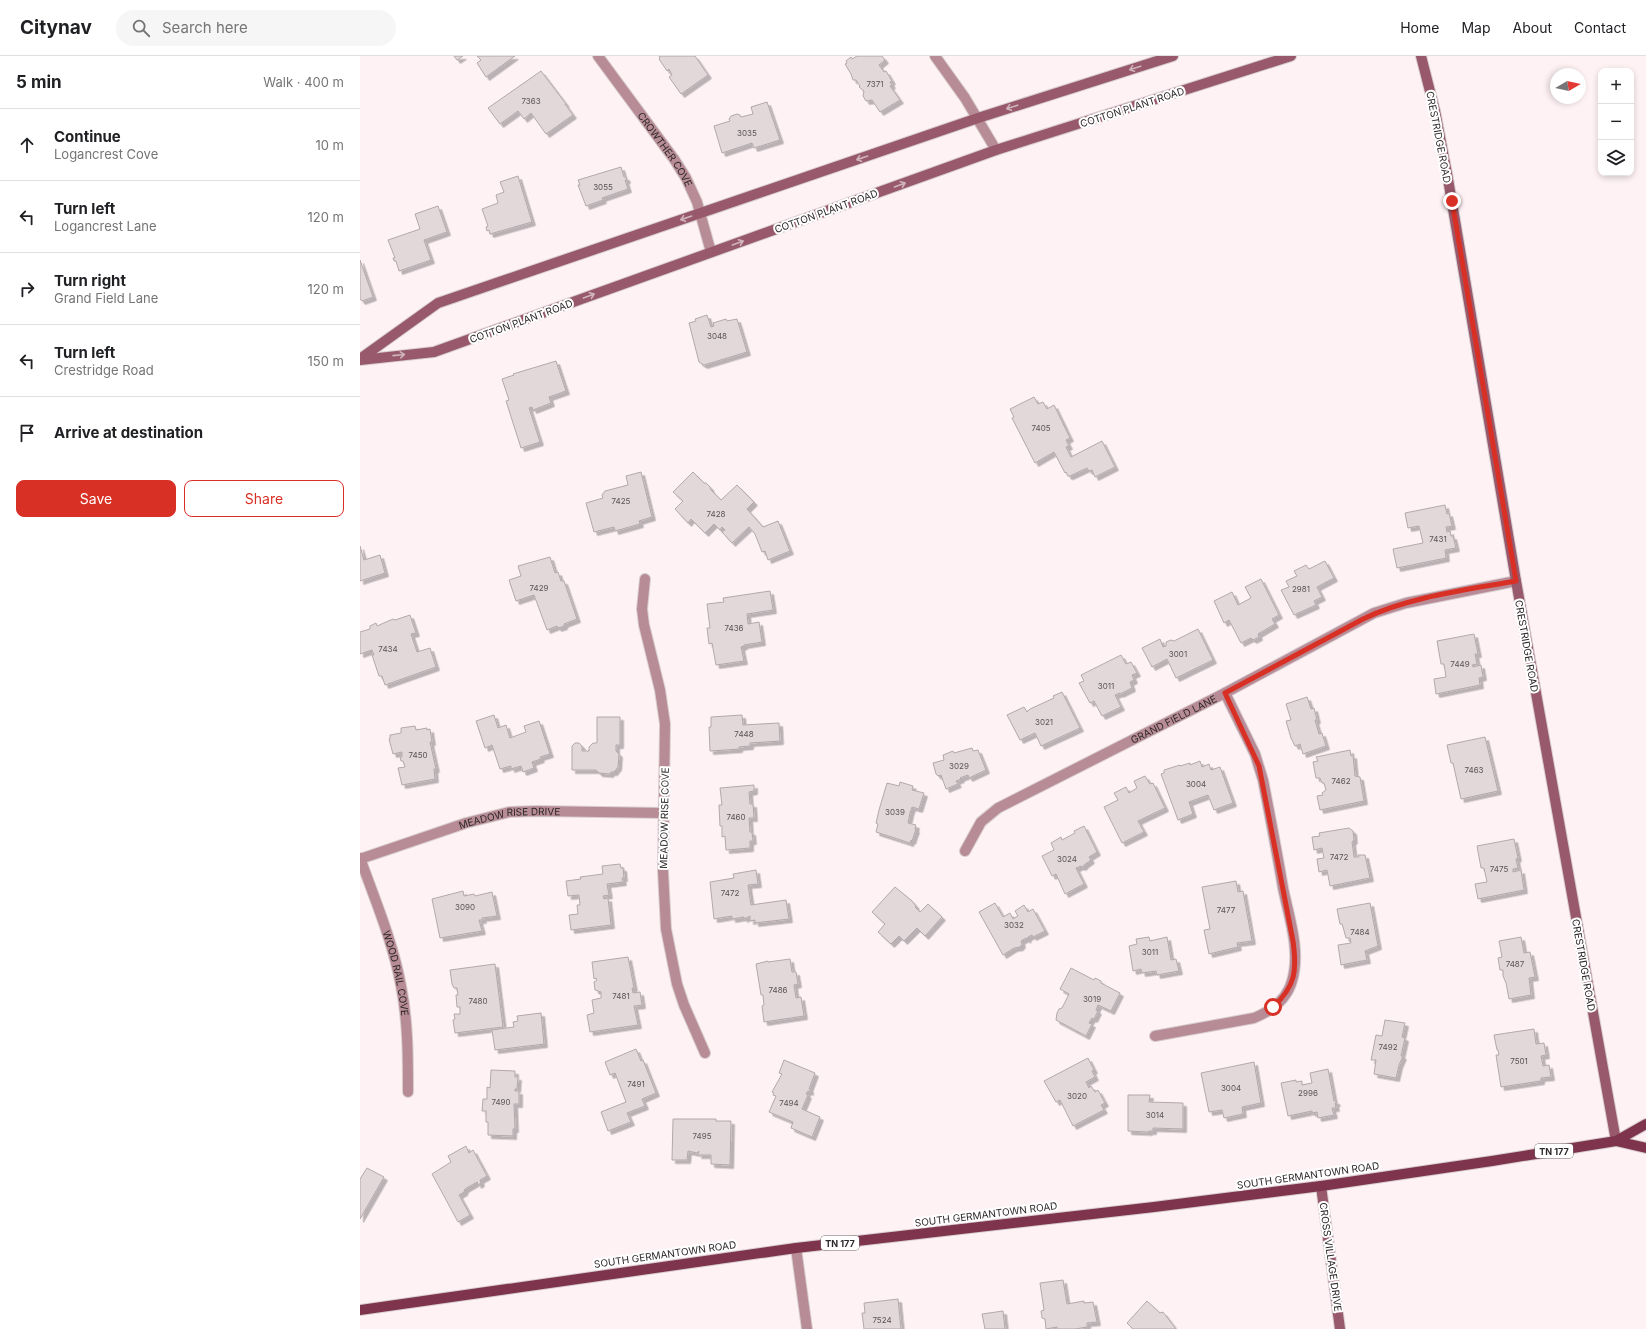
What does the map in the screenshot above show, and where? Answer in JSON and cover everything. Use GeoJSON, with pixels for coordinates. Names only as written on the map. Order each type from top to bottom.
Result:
{"type":"FeatureCollection","features":[{"type":"Feature","properties":{"kind":"main road","name":"SOUTH GERMANTOWN ROAD"},"geometry":{"type":"LineString","coordinates":[[360,1310],[796,1248],[1321,1186],[1616,1141],[1646,1124]]}},
{"type":"Feature","properties":{"kind":"main road","name":"SOUTH GERMANTOWN ROAD"},"geometry":{"type":"LineString","coordinates":[[1616,1141],[1646,1148]]}},
{"type":"Feature","properties":{"kind":"street","name":"CROWTHER COVE"},"geometry":{"type":"LineString","coordinates":[[598,56],[674,159],[693,190],[701,213],[711,252]]}},
{"type":"Feature","properties":{"kind":"street"},"geometry":{"type":"LineString","coordinates":[[935,56],[978,118],[996,150]]}},
{"type":"Feature","properties":{"kind":"street","name":"COTTON PLANT ROAD"},"geometry":{"type":"LineString","coordinates":[[360,359],[438,303],[978,118],[1173,56]]}},
{"type":"Feature","properties":{"kind":"street","name":"COTTON PLANT ROAD"},"geometry":{"type":"LineString","coordinates":[[360,359],[434,352],[996,150],[1291,56]]}},
{"type":"Feature","properties":{"kind":"street","name":"CRESTRIDGE ROAD"},"geometry":{"type":"LineString","coordinates":[[1421,56],[1435,111],[1448,179],[1516,581],[1616,1141]]}},
{"type":"Feature","properties":{"kind":"street","name":"MEADOW RISE COVE"},"geometry":{"type":"LineString","coordinates":[[645,578],[642,609],[644,625],[660,690],[665,724],[663,871],[666,929],[677,984],[705,1053]]}},
{"type":"Feature","properties":{"kind":"street","name":"GRAND FIELD LANE"},"geometry":{"type":"LineString","coordinates":[[965,851],[981,822],[998,808],[1225,693],[1363,619],[1385,609],[1455,592],[1516,581]]}},
{"type":"Feature","properties":{"kind":"street"},"geometry":{"type":"LineString","coordinates":[[1155,1036],[1254,1018],[1273,1007],[1288,992],[1295,968],[1294,948],[1263,780],[1255,754],[1225,693]]}},
{"type":"Feature","properties":{"kind":"street","name":"MEADOW RISE DRIVE"},"geometry":{"type":"LineString","coordinates":[[360,858],[466,823],[502,814],[537,811],[664,813]]}},
{"type":"Feature","properties":{"kind":"street","name":"WOOD RAIL COVE"},"geometry":{"type":"LineString","coordinates":[[360,858],[380,912],[401,985],[406,1023],[408,1092]]}},
{"type":"Feature","properties":{"kind":"street","name":"CROSS VILLAGE DRIVE"},"geometry":{"type":"LineString","coordinates":[[1321,1186],[1340,1329]]}},
{"type":"Feature","properties":{"kind":"street"},"geometry":{"type":"LineString","coordinates":[[796,1248],[807,1329]]}},
{"type":"Feature","properties":{"kind":"building"},"geometry":{"type":"Polygon","coordinates":[[[454,56],[463,56],[457,60],[454,56]]]}},
{"type":"Feature","properties":{"kind":"building"},"geometry":{"type":"Polygon","coordinates":[[[477,56],[515,56],[486,77],[477,63],[481,60],[477,56]]]}},
{"type":"Feature","properties":{"kind":"building"},"geometry":{"type":"Polygon","coordinates":[[[659,56],[695,56],[708,75],[681,94],[669,77],[672,75],[669,69],[667,71],[659,59],[659,56]]]}},
{"type":"Feature","properties":{"kind":"building"},"geometry":{"type":"Polygon","coordinates":[[[857,56],[882,56],[885,60],[879,65],[884,72],[886,71],[892,81],[890,82],[892,85],[890,86],[900,100],[880,112],[872,100],[866,101],[863,96],[864,91],[859,87],[860,86],[856,80],[853,80],[845,64],[851,57],[852,59],[857,56]]]}},
{"type":"Feature","properties":{"kind":"building"},"geometry":{"type":"Polygon","coordinates":[[[541,71],[573,115],[546,134],[531,113],[524,119],[518,111],[500,124],[488,108],[541,71]]]}},
{"type":"Feature","properties":{"kind":"building"},"geometry":{"type":"Polygon","coordinates":[[[767,102],[780,140],[754,148],[752,143],[722,153],[714,126],[730,121],[729,119],[731,116],[737,114],[741,117],[753,114],[751,107],[767,102]]]}},
{"type":"Feature","properties":{"kind":"building"},"geometry":{"type":"Polygon","coordinates":[[[621,167],[624,177],[626,177],[627,180],[625,180],[628,189],[602,198],[603,200],[586,206],[578,185],[580,185],[578,180],[621,167]]]}},
{"type":"Feature","properties":{"kind":"building"},"geometry":{"type":"Polygon","coordinates":[[[518,176],[532,222],[490,234],[489,230],[487,231],[486,227],[488,226],[482,209],[498,203],[496,195],[504,192],[500,182],[518,176]]]}},
{"type":"Feature","properties":{"kind":"building"},"geometry":{"type":"Polygon","coordinates":[[[438,206],[447,232],[424,240],[431,260],[399,271],[396,261],[394,261],[393,258],[395,258],[388,240],[420,229],[415,214],[438,206]]]}},
{"type":"Feature","properties":{"kind":"building"},"geometry":{"type":"Polygon","coordinates":[[[360,260],[373,297],[362,301],[360,299],[360,260]]]}},
{"type":"Feature","properties":{"kind":"building"},"geometry":{"type":"Polygon","coordinates":[[[707,315],[711,327],[714,326],[713,323],[726,319],[727,321],[737,319],[747,352],[704,365],[699,362],[689,323],[696,321],[695,319],[707,315]]]}},
{"type":"Feature","properties":{"kind":"building"},"geometry":{"type":"Polygon","coordinates":[[[556,361],[566,391],[549,397],[551,403],[533,410],[532,407],[529,408],[540,442],[521,448],[506,401],[509,400],[502,379],[514,375],[513,374],[556,361]]]}},
{"type":"Feature","properties":{"kind":"building"},"geometry":{"type":"Polygon","coordinates":[[[1034,397],[1038,404],[1043,402],[1047,409],[1054,405],[1070,438],[1066,440],[1069,446],[1066,447],[1071,457],[1102,441],[1115,467],[1095,477],[1092,470],[1089,471],[1087,468],[1068,476],[1054,452],[1035,463],[1012,418],[1014,417],[1010,409],[1034,397]]]}},
{"type":"Feature","properties":{"kind":"building"},"geometry":{"type":"Polygon","coordinates":[[[641,472],[652,517],[639,521],[640,524],[615,531],[614,527],[594,532],[586,503],[603,498],[602,495],[605,491],[628,485],[626,476],[641,472]]]}},
{"type":"Feature","properties":{"kind":"building"},"geometry":{"type":"Polygon","coordinates":[[[693,472],[710,487],[721,500],[737,485],[754,502],[747,509],[763,527],[778,521],[790,551],[768,560],[765,551],[762,552],[755,534],[749,527],[732,543],[722,532],[725,530],[722,527],[720,530],[714,524],[705,533],[691,519],[688,523],[675,509],[683,501],[673,492],[693,472]]]}},
{"type":"Feature","properties":{"kind":"building"},"geometry":{"type":"Polygon","coordinates":[[[1445,505],[1447,514],[1449,513],[1452,526],[1446,527],[1447,532],[1450,531],[1451,536],[1453,536],[1456,548],[1445,550],[1446,558],[1397,568],[1393,549],[1423,543],[1419,526],[1408,528],[1405,513],[1445,505]]]}},
{"type":"Feature","properties":{"kind":"building"},"geometry":{"type":"Polygon","coordinates":[[[360,546],[364,560],[380,555],[385,573],[360,581],[360,546]]]}},
{"type":"Feature","properties":{"kind":"building"},"geometry":{"type":"Polygon","coordinates":[[[550,557],[555,573],[558,572],[561,581],[564,581],[577,619],[564,624],[564,626],[558,628],[557,626],[547,630],[534,595],[516,601],[509,580],[521,576],[518,566],[550,557]]]}},
{"type":"Feature","properties":{"kind":"building"},"geometry":{"type":"Polygon","coordinates":[[[1325,561],[1334,578],[1317,587],[1322,597],[1314,601],[1316,605],[1294,615],[1281,590],[1289,587],[1286,581],[1297,576],[1294,571],[1306,565],[1309,569],[1325,561]]]}},
{"type":"Feature","properties":{"kind":"building"},"geometry":{"type":"Polygon","coordinates":[[[1261,579],[1279,615],[1272,619],[1275,624],[1258,634],[1259,637],[1253,640],[1251,638],[1241,643],[1229,620],[1224,623],[1214,601],[1232,592],[1238,605],[1251,598],[1245,587],[1261,579]]]}},
{"type":"Feature","properties":{"kind":"building"},"geometry":{"type":"Polygon","coordinates":[[[770,591],[773,610],[747,614],[748,624],[759,622],[762,642],[744,645],[741,647],[744,661],[716,665],[712,643],[709,644],[707,628],[710,628],[707,604],[724,602],[723,598],[770,591]]]}},
{"type":"Feature","properties":{"kind":"building"},"geometry":{"type":"Polygon","coordinates":[[[410,615],[416,633],[411,634],[417,652],[430,648],[436,667],[385,685],[382,676],[379,676],[372,655],[374,655],[372,650],[360,654],[360,632],[370,629],[370,626],[376,623],[377,626],[393,619],[395,620],[410,615]]]}},
{"type":"Feature","properties":{"kind":"building"},"geometry":{"type":"Polygon","coordinates":[[[1198,629],[1213,660],[1176,678],[1167,659],[1152,667],[1142,648],[1160,639],[1163,647],[1166,646],[1166,642],[1171,640],[1174,641],[1198,629]]]}},
{"type":"Feature","properties":{"kind":"building"},"geometry":{"type":"Polygon","coordinates":[[[1474,634],[1478,654],[1475,654],[1477,664],[1472,665],[1473,667],[1481,665],[1483,677],[1479,678],[1480,685],[1436,694],[1434,679],[1446,677],[1444,664],[1441,664],[1437,641],[1474,634]]]}},
{"type":"Feature","properties":{"kind":"building"},"geometry":{"type":"Polygon","coordinates":[[[1121,655],[1126,664],[1131,662],[1137,673],[1132,675],[1134,680],[1130,682],[1132,688],[1115,695],[1121,707],[1102,716],[1094,701],[1090,703],[1079,683],[1084,681],[1081,675],[1121,655]]]}},
{"type":"Feature","properties":{"kind":"building"},"geometry":{"type":"Polygon","coordinates":[[[1062,692],[1080,728],[1041,746],[1035,733],[1020,740],[1007,715],[1024,707],[1027,712],[1030,709],[1054,698],[1053,696],[1062,692]]]}},
{"type":"Feature","properties":{"kind":"building"},"geometry":{"type":"Polygon","coordinates":[[[1307,697],[1311,709],[1314,708],[1317,720],[1315,720],[1319,734],[1322,733],[1326,746],[1303,754],[1300,744],[1295,746],[1291,738],[1286,721],[1291,720],[1286,704],[1307,697]]]}},
{"type":"Feature","properties":{"kind":"building"},"geometry":{"type":"Polygon","coordinates":[[[494,715],[498,728],[506,725],[510,738],[526,732],[524,726],[539,721],[550,754],[540,757],[541,759],[532,762],[534,768],[523,772],[521,766],[511,769],[511,766],[500,769],[492,745],[485,748],[476,721],[494,715]]]}},
{"type":"Feature","properties":{"kind":"building"},"geometry":{"type":"Polygon","coordinates":[[[742,715],[743,725],[779,723],[780,741],[750,743],[750,746],[739,747],[739,749],[710,751],[709,727],[711,727],[711,717],[742,715]]]}},
{"type":"Feature","properties":{"kind":"building"},"geometry":{"type":"Polygon","coordinates":[[[597,717],[620,717],[620,745],[616,745],[616,751],[619,754],[618,767],[610,774],[599,773],[596,770],[572,770],[572,746],[575,743],[579,743],[582,746],[582,751],[589,751],[589,747],[593,743],[597,743],[597,717]]]}},
{"type":"Feature","properties":{"kind":"building"},"geometry":{"type":"Polygon","coordinates":[[[415,726],[416,730],[427,728],[427,730],[430,729],[432,742],[430,742],[436,769],[434,769],[435,779],[402,785],[398,768],[405,767],[400,757],[402,757],[402,752],[393,754],[389,739],[390,735],[401,733],[401,728],[415,726]]]}},
{"type":"Feature","properties":{"kind":"building"},"geometry":{"type":"Polygon","coordinates":[[[1485,737],[1498,791],[1461,799],[1453,763],[1451,763],[1447,745],[1485,737]]]}},
{"type":"Feature","properties":{"kind":"building"},"geometry":{"type":"Polygon","coordinates":[[[972,748],[973,751],[978,750],[986,770],[969,778],[968,775],[960,778],[961,779],[956,781],[958,784],[946,789],[941,775],[938,776],[936,774],[933,763],[944,760],[943,755],[953,751],[954,753],[972,748]]]}},
{"type":"Feature","properties":{"kind":"building"},"geometry":{"type":"Polygon","coordinates":[[[1350,750],[1351,756],[1353,755],[1355,776],[1360,777],[1364,801],[1320,810],[1317,796],[1323,795],[1322,793],[1326,790],[1324,783],[1322,783],[1320,778],[1316,778],[1313,762],[1318,761],[1316,757],[1350,750]]]}},
{"type":"Feature","properties":{"kind":"building"},"geometry":{"type":"Polygon","coordinates":[[[1200,761],[1202,767],[1209,764],[1211,770],[1220,767],[1233,803],[1214,810],[1208,795],[1189,802],[1193,814],[1178,820],[1161,774],[1164,773],[1164,770],[1190,763],[1190,765],[1200,761]]]}},
{"type":"Feature","properties":{"kind":"building"},"geometry":{"type":"Polygon","coordinates":[[[1145,776],[1150,784],[1153,783],[1165,808],[1138,821],[1144,832],[1122,843],[1104,807],[1118,800],[1114,793],[1126,787],[1129,793],[1137,788],[1134,781],[1145,776]]]}},
{"type":"Feature","properties":{"kind":"building"},"geometry":{"type":"Polygon","coordinates":[[[900,782],[913,786],[912,790],[924,793],[919,809],[912,807],[910,813],[908,823],[916,825],[916,829],[910,843],[876,832],[878,824],[876,823],[887,783],[899,786],[900,782]]]}},
{"type":"Feature","properties":{"kind":"building"},"geometry":{"type":"Polygon","coordinates":[[[754,785],[754,791],[749,792],[750,804],[753,804],[754,818],[749,818],[750,832],[752,832],[753,841],[750,841],[750,848],[726,850],[725,836],[722,837],[722,826],[720,826],[719,805],[722,805],[720,788],[754,785]]]}},
{"type":"Feature","properties":{"kind":"building"},"geometry":{"type":"Polygon","coordinates":[[[1084,826],[1097,852],[1089,857],[1091,860],[1084,866],[1076,868],[1084,884],[1065,894],[1056,874],[1052,876],[1042,856],[1054,850],[1051,843],[1061,837],[1062,840],[1084,826]]]}},
{"type":"Feature","properties":{"kind":"building"},"geometry":{"type":"Polygon","coordinates":[[[1349,828],[1353,831],[1354,840],[1352,842],[1354,857],[1359,857],[1358,855],[1365,855],[1370,878],[1330,886],[1327,870],[1319,872],[1317,859],[1324,858],[1322,848],[1314,850],[1312,837],[1320,836],[1319,833],[1349,828]]]}},
{"type":"Feature","properties":{"kind":"building"},"geometry":{"type":"Polygon","coordinates":[[[1514,839],[1518,858],[1516,859],[1518,868],[1513,869],[1513,872],[1521,870],[1524,890],[1478,899],[1475,884],[1487,882],[1484,868],[1481,868],[1477,846],[1514,839]]]}},
{"type":"Feature","properties":{"kind":"building"},"geometry":{"type":"Polygon","coordinates":[[[620,864],[621,868],[623,868],[623,882],[607,884],[609,895],[603,896],[604,899],[608,898],[611,925],[571,930],[569,915],[578,914],[577,905],[580,905],[579,895],[568,896],[566,881],[581,879],[580,877],[603,874],[602,866],[620,864]]]}},
{"type":"Feature","properties":{"kind":"building"},"geometry":{"type":"Polygon","coordinates":[[[756,870],[758,884],[748,885],[751,905],[786,900],[789,919],[755,923],[755,920],[750,921],[750,916],[744,919],[744,917],[732,919],[732,916],[714,919],[710,882],[734,878],[733,874],[756,870]]]}},
{"type":"Feature","properties":{"kind":"building"},"geometry":{"type":"Polygon","coordinates":[[[1236,881],[1238,892],[1243,891],[1252,941],[1237,943],[1238,947],[1209,954],[1204,930],[1210,929],[1202,887],[1236,881]]]}},
{"type":"Feature","properties":{"kind":"building"},"geometry":{"type":"Polygon","coordinates":[[[895,887],[911,900],[920,912],[928,904],[942,917],[925,936],[917,928],[904,941],[899,936],[891,944],[878,932],[885,924],[872,912],[895,887]]]}},
{"type":"Feature","properties":{"kind":"building"},"geometry":{"type":"Polygon","coordinates":[[[463,891],[464,896],[474,894],[475,896],[492,892],[497,916],[482,918],[483,920],[479,920],[482,931],[440,938],[432,899],[463,891]]]}},
{"type":"Feature","properties":{"kind":"building"},"geometry":{"type":"Polygon","coordinates":[[[995,903],[1003,917],[1010,913],[1013,919],[1018,916],[1015,911],[1024,905],[1028,912],[1033,909],[1045,931],[1033,937],[1032,935],[1028,937],[1027,940],[1026,938],[1021,941],[1022,944],[1020,947],[1014,948],[1003,955],[979,912],[995,903]]]}},
{"type":"Feature","properties":{"kind":"building"},"geometry":{"type":"Polygon","coordinates":[[[1370,903],[1378,946],[1365,951],[1367,960],[1341,965],[1338,945],[1351,943],[1350,938],[1346,938],[1342,924],[1340,924],[1337,909],[1370,903]]]}},
{"type":"Feature","properties":{"kind":"building"},"geometry":{"type":"Polygon","coordinates":[[[1149,937],[1150,941],[1167,937],[1171,960],[1176,959],[1179,971],[1157,975],[1156,971],[1142,973],[1141,969],[1133,971],[1129,946],[1137,944],[1136,939],[1149,937]]]}},
{"type":"Feature","properties":{"kind":"building"},"geometry":{"type":"Polygon","coordinates":[[[1521,937],[1524,953],[1530,952],[1535,977],[1529,978],[1531,995],[1509,999],[1503,976],[1503,970],[1500,970],[1498,958],[1502,957],[1499,941],[1521,937]]]}},
{"type":"Feature","properties":{"kind":"building"},"geometry":{"type":"Polygon","coordinates":[[[628,957],[634,988],[632,988],[633,993],[640,992],[642,1005],[634,1006],[638,1025],[590,1032],[587,1015],[594,1013],[592,1000],[601,998],[601,992],[595,990],[594,982],[597,980],[596,978],[594,979],[592,962],[628,957]]]}},
{"type":"Feature","properties":{"kind":"building"},"geometry":{"type":"Polygon","coordinates":[[[790,959],[792,972],[796,972],[798,984],[794,985],[796,998],[801,997],[804,1016],[764,1022],[762,1006],[764,1005],[763,995],[761,995],[756,964],[768,961],[790,959]]]}},
{"type":"Feature","properties":{"kind":"building"},"geometry":{"type":"Polygon","coordinates":[[[495,964],[503,1027],[455,1033],[453,1020],[455,1019],[454,1014],[460,1014],[460,1007],[457,1007],[457,988],[454,988],[452,984],[450,970],[495,964]]]}},
{"type":"Feature","properties":{"kind":"building"},"geometry":{"type":"Polygon","coordinates":[[[1071,968],[1094,980],[1095,978],[1101,981],[1101,983],[1120,993],[1111,1011],[1098,1005],[1096,1010],[1098,1011],[1094,1019],[1092,1018],[1089,1023],[1092,1024],[1086,1036],[1056,1020],[1059,1009],[1062,1008],[1069,994],[1060,989],[1071,968]]]}},
{"type":"Feature","properties":{"kind":"building"},"geometry":{"type":"Polygon","coordinates":[[[541,1013],[544,1044],[495,1050],[492,1030],[514,1027],[513,1022],[518,1021],[517,1016],[541,1013]]]}},
{"type":"Feature","properties":{"kind":"building"},"geometry":{"type":"Polygon","coordinates":[[[1385,1020],[1405,1023],[1402,1037],[1405,1038],[1401,1056],[1403,1056],[1396,1078],[1374,1074],[1376,1060],[1371,1060],[1376,1035],[1382,1036],[1385,1020]]]}},
{"type":"Feature","properties":{"kind":"building"},"geometry":{"type":"Polygon","coordinates":[[[1534,1029],[1536,1044],[1544,1043],[1546,1055],[1541,1056],[1543,1066],[1549,1065],[1551,1077],[1541,1078],[1541,1081],[1501,1087],[1496,1055],[1499,1055],[1494,1035],[1534,1029]]]}},
{"type":"Feature","properties":{"kind":"building"},"geometry":{"type":"Polygon","coordinates":[[[636,1049],[641,1061],[643,1060],[656,1093],[642,1099],[645,1106],[627,1113],[631,1122],[608,1131],[601,1112],[626,1102],[615,1073],[610,1075],[605,1062],[636,1049]]]}},
{"type":"Feature","properties":{"kind":"building"},"geometry":{"type":"Polygon","coordinates":[[[1088,1058],[1094,1070],[1092,1071],[1095,1077],[1086,1082],[1089,1088],[1091,1086],[1095,1092],[1098,1090],[1105,1103],[1101,1105],[1104,1110],[1073,1126],[1060,1100],[1056,1102],[1044,1081],[1088,1058]]]}},
{"type":"Feature","properties":{"kind":"building"},"geometry":{"type":"Polygon","coordinates":[[[784,1060],[815,1073],[809,1089],[810,1092],[808,1091],[806,1094],[808,1095],[802,1109],[820,1117],[812,1137],[791,1128],[793,1122],[769,1112],[776,1096],[773,1095],[774,1093],[772,1092],[782,1074],[779,1073],[784,1060]]]}},
{"type":"Feature","properties":{"kind":"building"},"geometry":{"type":"Polygon","coordinates":[[[1254,1062],[1261,1103],[1242,1107],[1243,1114],[1224,1118],[1222,1110],[1209,1112],[1201,1073],[1254,1062]]]}},
{"type":"Feature","properties":{"kind":"building"},"geometry":{"type":"Polygon","coordinates":[[[1328,1069],[1334,1101],[1337,1103],[1335,1103],[1336,1108],[1332,1108],[1334,1115],[1318,1118],[1317,1112],[1312,1113],[1312,1111],[1288,1116],[1281,1083],[1296,1080],[1296,1082],[1302,1081],[1302,1085],[1312,1083],[1310,1073],[1328,1069]]]}},
{"type":"Feature","properties":{"kind":"building"},"geometry":{"type":"Polygon","coordinates":[[[491,1070],[515,1071],[515,1077],[518,1077],[517,1089],[515,1089],[515,1091],[519,1091],[519,1104],[514,1104],[515,1129],[513,1129],[513,1136],[488,1135],[486,1111],[482,1111],[483,1099],[487,1099],[487,1087],[490,1088],[491,1070]]]}},
{"type":"Feature","properties":{"kind":"building"},"geometry":{"type":"Polygon","coordinates":[[[1128,1095],[1150,1095],[1149,1102],[1183,1103],[1183,1129],[1153,1128],[1153,1131],[1149,1132],[1128,1131],[1128,1095]]]}},
{"type":"Feature","properties":{"kind":"building"},"geometry":{"type":"Polygon","coordinates":[[[673,1119],[716,1119],[716,1121],[731,1121],[730,1165],[711,1164],[711,1155],[698,1155],[699,1151],[697,1153],[688,1151],[687,1160],[672,1160],[673,1119]]]}},
{"type":"Feature","properties":{"kind":"building"},"geometry":{"type":"Polygon","coordinates":[[[466,1146],[469,1153],[473,1150],[487,1176],[480,1180],[481,1183],[478,1185],[477,1182],[465,1189],[464,1192],[459,1195],[470,1215],[458,1222],[432,1174],[451,1162],[448,1156],[466,1146]]]}},
{"type":"Feature","properties":{"kind":"building"},"geometry":{"type":"Polygon","coordinates":[[[367,1168],[384,1177],[360,1219],[360,1179],[367,1168]]]}},
{"type":"Feature","properties":{"kind":"building"},"geometry":{"type":"Polygon","coordinates":[[[1063,1280],[1067,1304],[1084,1301],[1084,1303],[1093,1302],[1097,1322],[1087,1323],[1087,1327],[1075,1329],[1057,1329],[1057,1327],[1046,1329],[1045,1319],[1042,1318],[1041,1311],[1044,1310],[1040,1283],[1063,1280]]]}},
{"type":"Feature","properties":{"kind":"building"},"geometry":{"type":"Polygon","coordinates":[[[898,1299],[901,1329],[864,1329],[862,1313],[865,1313],[864,1303],[898,1299]]]}},
{"type":"Feature","properties":{"kind":"building"},"geometry":{"type":"Polygon","coordinates":[[[1147,1301],[1160,1313],[1163,1312],[1176,1329],[1133,1329],[1127,1323],[1147,1301]]]}},
{"type":"Feature","properties":{"kind":"building"},"geometry":{"type":"Polygon","coordinates":[[[1003,1311],[1005,1329],[985,1329],[982,1314],[1003,1311]]]}},
{"type":"Feature","properties":{"kind":"route"},"geometry":{"type":"LineString","coordinates":[[1273,1007],[1288,992],[1292,981],[1295,968],[1293,941],[1263,780],[1255,754],[1225,693],[1374,613],[1406,603],[1516,581],[1452,201]]}}]}
